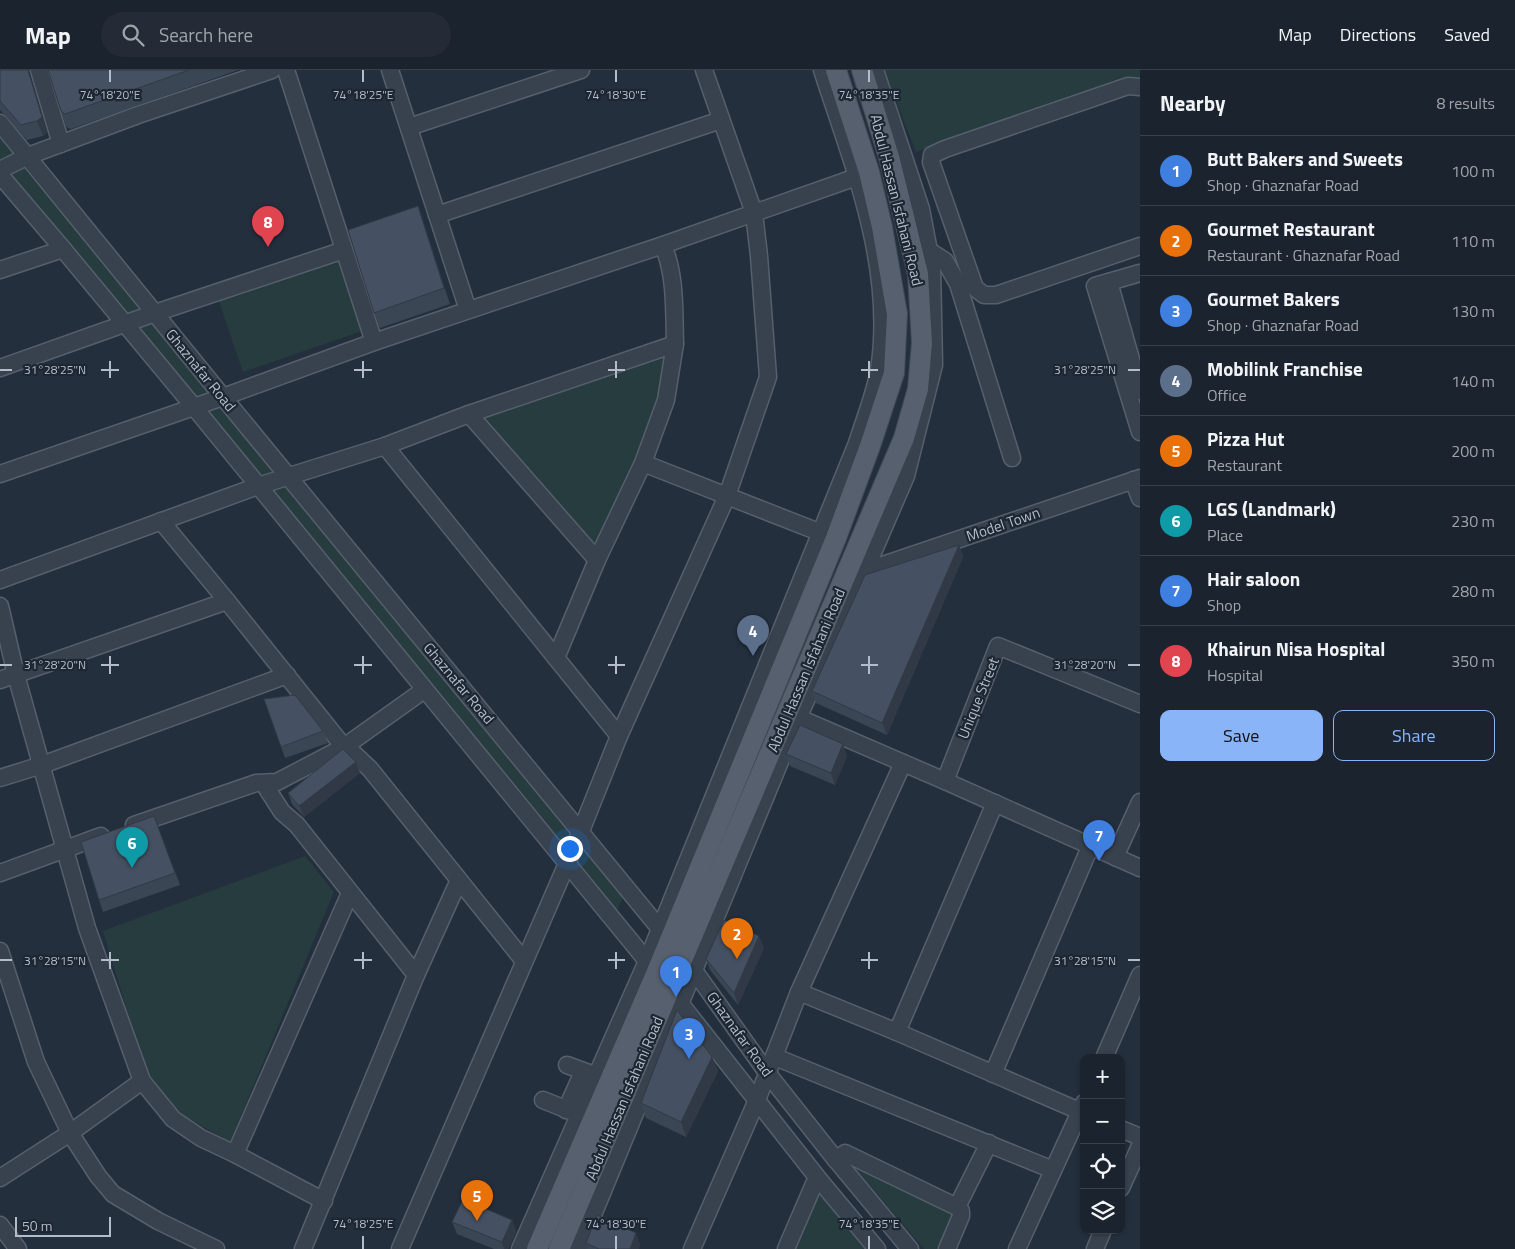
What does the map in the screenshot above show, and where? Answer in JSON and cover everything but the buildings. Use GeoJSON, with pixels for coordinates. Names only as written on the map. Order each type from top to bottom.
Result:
{"type":"FeatureCollection","features":[{"type":"Feature","properties":{"kind":"main road","name":"Abdul Hassan Isfahani Road"},"geometry":{"type":"LineString","coordinates":[[537,1249],[579,1115],[596,1076],[652,967],[828,535],[870,446],[894,373],[898,314],[882,227],[863,174],[836,70]]}},
{"type":"Feature","properties":{"kind":"main road","name":"Abdul Hassan Isfahani Road"},"geometry":{"type":"LineString","coordinates":[[559,1249],[675,997],[793,716],[904,438],[918,389],[922,343],[918,274],[890,157],[862,70]]}},
{"type":"Feature","properties":{"kind":"street"},"geometry":{"type":"LineString","coordinates":[[40,70],[61,144]]}},
{"type":"Feature","properties":{"kind":"street"},"geometry":{"type":"LineString","coordinates":[[0,170],[28,156],[138,115],[272,70]]}},
{"type":"Feature","properties":{"kind":"street"},"geometry":{"type":"LineString","coordinates":[[286,70],[374,342]]}},
{"type":"Feature","properties":{"kind":"street"},"geometry":{"type":"LineString","coordinates":[[390,70],[468,310]]}},
{"type":"Feature","properties":{"kind":"street"},"geometry":{"type":"LineString","coordinates":[[409,127],[581,70]]}},
{"type":"Feature","properties":{"kind":"street"},"geometry":{"type":"LineString","coordinates":[[400,1249],[581,831],[619,736],[727,496],[768,377],[760,256],[754,213],[704,70]]}},
{"type":"Feature","properties":{"kind":"street"},"geometry":{"type":"LineString","coordinates":[[0,474],[223,397],[374,342],[663,245],[863,174],[822,70]]}},
{"type":"Feature","properties":{"kind":"street"},"geometry":{"type":"LineString","coordinates":[[874,70],[921,209],[932,267],[934,365],[906,476],[865,571],[793,716],[1140,868]]}},
{"type":"Feature","properties":{"kind":"street"},"geometry":{"type":"LineString","coordinates":[[1140,88],[1128,86],[945,149],[932,155],[931,162],[975,288],[984,295],[996,295],[1140,246]]}},
{"type":"Feature","properties":{"kind":"street"},"geometry":{"type":"LineString","coordinates":[[437,215],[721,120]]}},
{"type":"Feature","properties":{"kind":"street","name":"Ghaznafar Road"},"geometry":{"type":"LineString","coordinates":[[0,123],[688,963],[768,1074],[910,1249]]}},
{"type":"Feature","properties":{"kind":"street","name":"Ghaznafar Road"},"geometry":{"type":"LineString","coordinates":[[0,175],[194,407],[652,967],[758,1100],[817,1178],[876,1249]]}},
{"type":"Feature","properties":{"kind":"street"},"geometry":{"type":"LineString","coordinates":[[556,658],[596,560],[643,463],[666,400],[676,344],[674,292],[668,256],[663,245]]}},
{"type":"Feature","properties":{"kind":"street"},"geometry":{"type":"LineString","coordinates":[[0,270],[63,249]]}},
{"type":"Feature","properties":{"kind":"street"},"geometry":{"type":"LineString","coordinates":[[0,368],[125,325],[154,313],[344,250]]}},
{"type":"Feature","properties":{"kind":"street"},"geometry":{"type":"LineString","coordinates":[[928,250],[945,261],[958,284],[1012,458]]}},
{"type":"Feature","properties":{"kind":"street"},"geometry":{"type":"LineString","coordinates":[[945,261],[962,251]]}},
{"type":"Feature","properties":{"kind":"street"},"geometry":{"type":"LineString","coordinates":[[1140,273],[1095,286],[1140,432]]}},
{"type":"Feature","properties":{"kind":"street"},"geometry":{"type":"LineString","coordinates":[[1109,282],[1140,390]]}},
{"type":"Feature","properties":{"kind":"street"},"geometry":{"type":"LineString","coordinates":[[0,580],[258,486],[386,446],[469,414],[676,344]]}},
{"type":"Feature","properties":{"kind":"street"},"geometry":{"type":"LineString","coordinates":[[469,414],[596,560]]}},
{"type":"Feature","properties":{"kind":"street"},"geometry":{"type":"LineString","coordinates":[[386,446],[619,736]]}},
{"type":"Feature","properties":{"kind":"street"},"geometry":{"type":"LineString","coordinates":[[643,463],[828,535]]}},
{"type":"Feature","properties":{"kind":"street"},"geometry":{"type":"LineString","coordinates":[[1136,479],[1140,498]]}},
{"type":"Feature","properties":{"kind":"street","name":"Model Town"},"geometry":{"type":"LineString","coordinates":[[865,571],[1136,479]]}},
{"type":"Feature","properties":{"kind":"street"},"geometry":{"type":"LineString","coordinates":[[161,521],[344,748],[351,751],[370,769],[524,961]]}},
{"type":"Feature","properties":{"kind":"street"},"geometry":{"type":"LineString","coordinates":[[0,680],[227,601]]}},
{"type":"Feature","properties":{"kind":"street"},"geometry":{"type":"LineString","coordinates":[[0,606],[16,674],[88,928],[142,1081],[173,1119],[201,1138],[236,1154],[324,1201]]}},
{"type":"Feature","properties":{"kind":"street","name":"Unique Street"},"geometry":{"type":"LineString","coordinates":[[945,781],[998,646],[1140,704]]}},
{"type":"Feature","properties":{"kind":"street"},"geometry":{"type":"LineString","coordinates":[[0,778],[42,765],[286,675]]}},
{"type":"Feature","properties":{"kind":"street"},"geometry":{"type":"LineString","coordinates":[[0,873],[256,783],[277,782],[344,748],[424,690]]}},
{"type":"Feature","properties":{"kind":"street"},"geometry":{"type":"LineString","coordinates":[[692,1249],[758,1100],[799,992],[903,763]]}},
{"type":"Feature","properties":{"kind":"street"},"geometry":{"type":"LineString","coordinates":[[264,784],[282,812],[297,825],[416,975]]}},
{"type":"Feature","properties":{"kind":"street"},"geometry":{"type":"LineString","coordinates":[[1115,857],[1140,802]]}},
{"type":"Feature","properties":{"kind":"street"},"geometry":{"type":"LineString","coordinates":[[897,1032],[995,803]]}},
{"type":"Feature","properties":{"kind":"street"},"geometry":{"type":"LineString","coordinates":[[993,1074],[1090,847]]}},
{"type":"Feature","properties":{"kind":"street"},"geometry":{"type":"LineString","coordinates":[[303,1249],[416,975],[459,880]]}},
{"type":"Feature","properties":{"kind":"street"},"geometry":{"type":"LineString","coordinates":[[236,1154],[350,893]]}},
{"type":"Feature","properties":{"kind":"street"},"geometry":{"type":"LineString","coordinates":[[0,951],[36,1062],[70,1133],[98,1176],[113,1194],[158,1221],[216,1249]]}},
{"type":"Feature","properties":{"kind":"street"},"geometry":{"type":"LineString","coordinates":[[1106,1054],[1140,975]]}},
{"type":"Feature","properties":{"kind":"street"},"geometry":{"type":"LineString","coordinates":[[799,992],[993,1074],[1080,1108]]}},
{"type":"Feature","properties":{"kind":"street"},"geometry":{"type":"LineString","coordinates":[[579,1249],[675,997]]}},
{"type":"Feature","properties":{"kind":"street"},"geometry":{"type":"LineString","coordinates":[[775,1057],[1054,1170]]}},
{"type":"Feature","properties":{"kind":"street"},"geometry":{"type":"LineString","coordinates":[[520,1249],[596,1076],[567,1065]]}},
{"type":"Feature","properties":{"kind":"street"},"geometry":{"type":"LineString","coordinates":[[0,1178],[70,1133],[142,1081]]}},
{"type":"Feature","properties":{"kind":"street"},"geometry":{"type":"LineString","coordinates":[[543,1100],[579,1115]]}},
{"type":"Feature","properties":{"kind":"street"},"geometry":{"type":"LineString","coordinates":[[1017,1249],[1080,1113]]}},
{"type":"Feature","properties":{"kind":"street"},"geometry":{"type":"LineString","coordinates":[[1125,1131],[1140,1137]]}},
{"type":"Feature","properties":{"kind":"street"},"geometry":{"type":"LineString","coordinates":[[957,1207],[989,1143]]}},
{"type":"Feature","properties":{"kind":"street"},"geometry":{"type":"LineString","coordinates":[[1125,1179],[1140,1146]]}},
{"type":"Feature","properties":{"kind":"street"},"geometry":{"type":"LineString","coordinates":[[836,1160],[845,1153],[957,1207],[961,1212],[961,1216],[947,1249]]}},
{"type":"Feature","properties":{"kind":"street"},"geometry":{"type":"LineString","coordinates":[[786,1249],[817,1178]]}},
{"type":"Feature","properties":{"kind":"street"},"geometry":{"type":"LineString","coordinates":[[0,1225],[18,1249]]}},
{"type":"Feature","properties":{"kind":"street"},"geometry":{"type":"LineString","coordinates":[[1094,1249],[1101,1234]]}},
{"type":"Feature","properties":{"kind":"green space"},"geometry":{"type":"Polygon","coordinates":[[[884,70],[1140,70],[1140,79],[916,152],[884,70]]]}},
{"type":"Feature","properties":{"kind":"green space"},"geometry":{"type":"Polygon","coordinates":[[[0,131],[627,888],[613,920],[0,170],[0,131]]]}},
{"type":"Feature","properties":{"kind":"green space"},"geometry":{"type":"Polygon","coordinates":[[[338,259],[362,331],[243,372],[218,299],[338,259]]]}},
{"type":"Feature","properties":{"kind":"green space"},"geometry":{"type":"Polygon","coordinates":[[[675,344],[666,400],[597,560],[469,414],[675,344]]]}},
{"type":"Feature","properties":{"kind":"green space"},"geometry":{"type":"Polygon","coordinates":[[[305,856],[334,892],[230,1142],[175,1111],[157,1089],[144,1066],[103,931],[305,856]]]}},
{"type":"Feature","properties":{"kind":"green space"},"geometry":{"type":"Polygon","coordinates":[[[844,1155],[958,1214],[944,1249],[924,1249],[844,1155]]]}},
{"type":"Feature","properties":{"kind":"green space"},"geometry":{"type":"Polygon","coordinates":[[[820,1191],[870,1249],[792,1249],[820,1191]]]}},
{"type":"Feature","properties":{"kind":"place","name":"Khairun Nisa Hospital"},"geometry":{"type":"Point","coordinates":[268,247]}},
{"type":"Feature","properties":{"kind":"place","name":"Mobilink Franchise"},"geometry":{"type":"Point","coordinates":[753,656]}},
{"type":"Feature","properties":{"kind":"place","name":"Hair saloon"},"geometry":{"type":"Point","coordinates":[1099,861]}},
{"type":"Feature","properties":{"kind":"place","name":"LGS (Landmark)"},"geometry":{"type":"Point","coordinates":[132,868]}},
{"type":"Feature","properties":{"kind":"place","name":"Gourmet Restaurant"},"geometry":{"type":"Point","coordinates":[737,959]}},
{"type":"Feature","properties":{"kind":"place","name":"Butt Bakers and Sweets"},"geometry":{"type":"Point","coordinates":[676,997]}},
{"type":"Feature","properties":{"kind":"place","name":"Gourmet Bakers"},"geometry":{"type":"Point","coordinates":[689,1059]}},
{"type":"Feature","properties":{"kind":"place","name":"Pizza Hut"},"geometry":{"type":"Point","coordinates":[477,1221]}}]}
